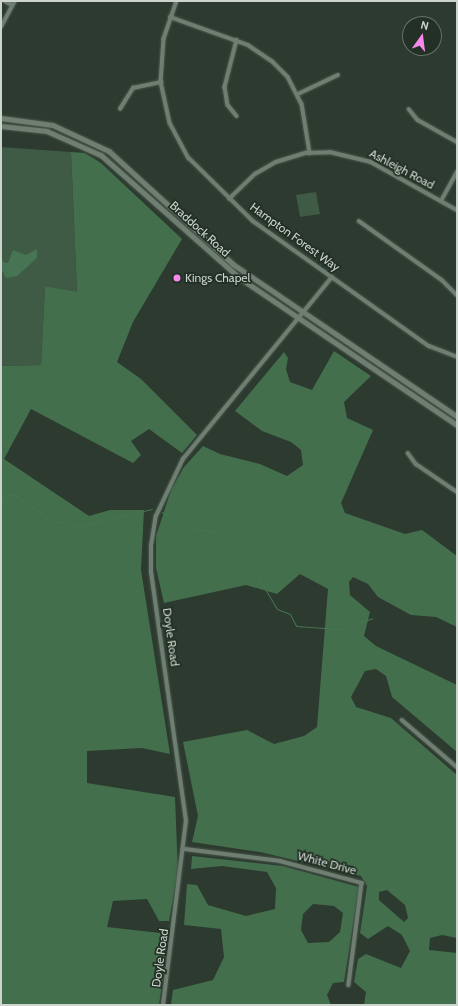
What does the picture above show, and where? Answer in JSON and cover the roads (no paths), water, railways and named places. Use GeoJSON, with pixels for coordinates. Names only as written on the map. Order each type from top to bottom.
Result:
{"type":"FeatureCollection","features":[{"type":"Feature","properties":{"kind":"main road","name":"Braddock Road"},"geometry":{"type":"LineString","coordinates":[[1,118],[48,124],[96,143],[120,160],[233,264],[457,416]]}},
{"type":"Feature","properties":{"kind":"main road","name":"Braddock Road"},"geometry":{"type":"LineString","coordinates":[[1,126],[47,131],[96,152],[118,168],[216,259],[300,319],[457,425]]}},
{"type":"Feature","properties":{"kind":"street"},"geometry":{"type":"LineString","coordinates":[[5,1],[12,5]]}},
{"type":"Feature","properties":{"kind":"street"},"geometry":{"type":"LineString","coordinates":[[1,27],[15,1]]}},
{"type":"Feature","properties":{"kind":"street","name":"Hampton Forest Way"},"geometry":{"type":"LineString","coordinates":[[177,1],[170,17],[162,47],[161,82],[167,115],[181,145],[199,170],[253,221],[429,346],[457,357]]}},
{"type":"Feature","properties":{"kind":"street"},"geometry":{"type":"LineString","coordinates":[[170,17],[237,40],[273,62],[298,94],[307,119],[310,153]]}},
{"type":"Feature","properties":{"kind":"street"},"geometry":{"type":"LineString","coordinates":[[237,40],[225,87],[228,105],[237,116]]}},
{"type":"Feature","properties":{"kind":"street"},"geometry":{"type":"LineString","coordinates":[[298,94],[338,75]]}},
{"type":"Feature","properties":{"kind":"street"},"geometry":{"type":"LineString","coordinates":[[120,109],[133,88],[161,82]]}},
{"type":"Feature","properties":{"kind":"street"},"geometry":{"type":"LineString","coordinates":[[410,109],[418,120],[457,142]]}},
{"type":"Feature","properties":{"kind":"street","name":"Ashleigh Road"},"geometry":{"type":"LineString","coordinates":[[229,199],[265,167],[310,153],[338,153],[363,159],[457,210]]}},
{"type":"Feature","properties":{"kind":"street"},"geometry":{"type":"LineString","coordinates":[[441,201],[457,172]]}},
{"type":"Feature","properties":{"kind":"street"},"geometry":{"type":"LineString","coordinates":[[359,221],[442,280],[457,295]]}},
{"type":"Feature","properties":{"kind":"street","name":"Doyle Road"},"geometry":{"type":"LineString","coordinates":[[164,1005],[185,849],[183,798],[151,573],[152,531],[160,502],[182,460],[305,314],[332,277]]}},
{"type":"Feature","properties":{"kind":"street"},"geometry":{"type":"LineString","coordinates":[[408,453],[416,464],[457,492]]}},
{"type":"Feature","properties":{"kind":"street"},"geometry":{"type":"LineString","coordinates":[[402,720],[457,767]]}},
{"type":"Feature","properties":{"kind":"street","name":"White Drive"},"geometry":{"type":"LineString","coordinates":[[185,849],[280,861],[362,882],[349,985]]}},
{"type":"Feature","properties":{"kind":"waterway"},"geometry":{"type":"LineString","coordinates":[[1,498],[13,494],[51,520],[77,527],[152,509]]}},
{"type":"Feature","properties":{"kind":"waterway"},"geometry":{"type":"LineString","coordinates":[[162,512],[185,527],[219,533],[251,565],[277,609],[290,614],[296,626],[339,629],[372,618]]}},
{"type":"Feature","properties":{"kind":"place","name":"Kings Chapel"},"geometry":{"type":"Point","coordinates":[177,278]}}]}
